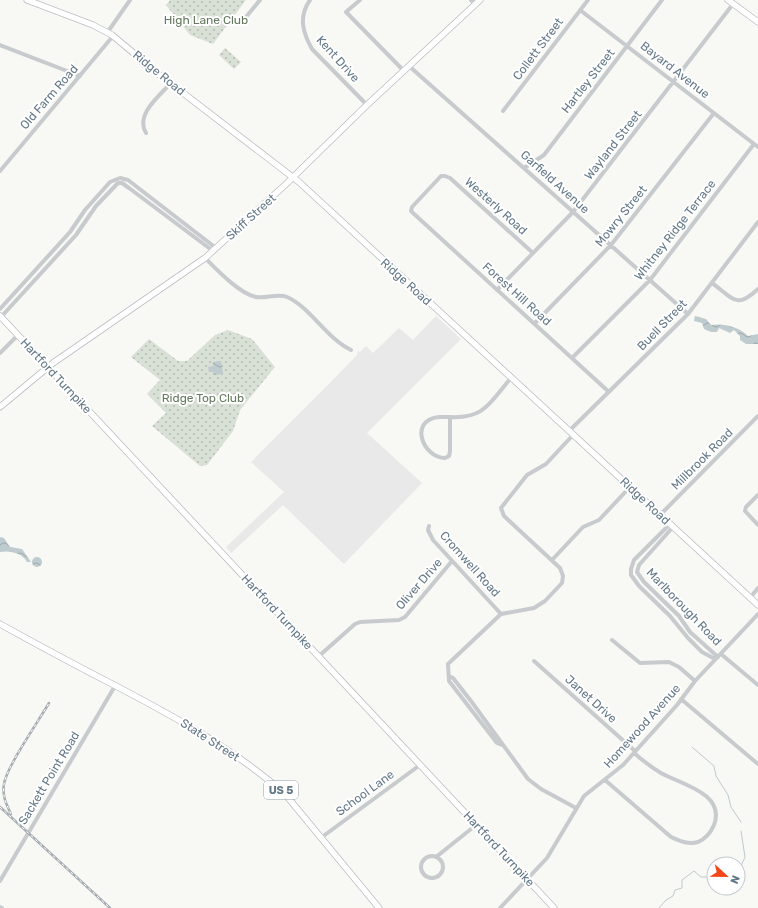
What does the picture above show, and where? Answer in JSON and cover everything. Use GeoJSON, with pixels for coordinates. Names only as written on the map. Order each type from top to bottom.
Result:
{"type":"FeatureCollection","features":[{"type":"Feature","properties":{"kind":"main road","name":"Ridge Road"},"geometry":{"type":"LineString","coordinates":[[27,0],[107,32],[293,177],[758,605]]}},
{"type":"Feature","properties":{"kind":"main road","name":"Skiff Street"},"geometry":{"type":"LineString","coordinates":[[0,407],[48,368],[205,258],[293,177],[475,1]]}},
{"type":"Feature","properties":{"kind":"main road"},"geometry":{"type":"LineString","coordinates":[[731,2],[758,22]]}},
{"type":"Feature","properties":{"kind":"main road","name":"Hartford Turnpike"},"geometry":{"type":"LineString","coordinates":[[0,316],[554,908]]}},
{"type":"Feature","properties":{"kind":"main road","name":"State Street"},"geometry":{"type":"LineString","coordinates":[[0,624],[196,729],[268,779],[285,794],[379,908]]}},
{"type":"Feature","properties":{"kind":"street"},"geometry":{"type":"LineString","coordinates":[[107,32],[130,0]]}},
{"type":"Feature","properties":{"kind":"street"},"geometry":{"type":"LineString","coordinates":[[241,23],[260,0]]}},
{"type":"Feature","properties":{"kind":"street","name":"Kent Drive"},"geometry":{"type":"LineString","coordinates":[[310,0],[303,18],[303,28],[307,40],[312,49],[367,105]]}},
{"type":"Feature","properties":{"kind":"street"},"geometry":{"type":"LineString","coordinates":[[360,0],[346,12],[404,71]]}},
{"type":"Feature","properties":{"kind":"street","name":"Collett Street"},"geometry":{"type":"LineString","coordinates":[[504,111],[588,0]]}},
{"type":"Feature","properties":{"kind":"street","name":"Hartley Street"},"geometry":{"type":"LineString","coordinates":[[524,168],[544,154],[662,0]]}},
{"type":"Feature","properties":{"kind":"street","name":"Wayland Street"},"geometry":{"type":"LineString","coordinates":[[497,290],[574,212],[674,82],[731,2]]}},
{"type":"Feature","properties":{"kind":"street","name":"Bayard Avenue"},"geometry":{"type":"LineString","coordinates":[[580,10],[756,145]]}},
{"type":"Feature","properties":{"kind":"street","name":"Old Farm Road"},"geometry":{"type":"LineString","coordinates":[[0,171],[113,36]]}},
{"type":"Feature","properties":{"kind":"street"},"geometry":{"type":"LineString","coordinates":[[0,45],[80,76]]}},
{"type":"Feature","properties":{"kind":"street","name":"Garfield Avenue"},"geometry":{"type":"LineString","coordinates":[[409,66],[688,314]]}},
{"type":"Feature","properties":{"kind":"street"},"geometry":{"type":"LineString","coordinates":[[146,133],[142,124],[145,114],[171,83]]}},
{"type":"Feature","properties":{"kind":"street","name":"Mowry Street"},"geometry":{"type":"LineString","coordinates":[[535,324],[611,245],[714,113]]}},
{"type":"Feature","properties":{"kind":"street","name":"Whitney Ridge Terrace"},"geometry":{"type":"LineString","coordinates":[[572,358],[650,280],[756,145]]}},
{"type":"Feature","properties":{"kind":"street","name":"Forest Hill Road"},"geometry":{"type":"LineString","coordinates":[[445,176],[441,176],[412,207],[411,211],[609,392]]}},
{"type":"Feature","properties":{"kind":"street","name":"Westerly Road"},"geometry":{"type":"LineString","coordinates":[[445,176],[450,178],[534,253]]}},
{"type":"Feature","properties":{"kind":"street"},"geometry":{"type":"LineString","coordinates":[[0,309],[74,227],[93,200],[110,182],[128,180],[164,211],[214,250]]}},
{"type":"Feature","properties":{"kind":"street"},"geometry":{"type":"LineString","coordinates":[[0,316],[79,231],[96,206],[118,181]]}},
{"type":"Feature","properties":{"kind":"street","name":"Buell Street"},"geometry":{"type":"LineString","coordinates":[[552,560],[504,516],[501,508],[527,475],[546,464],[571,433],[609,392],[688,314],[758,222]]}},
{"type":"Feature","properties":{"kind":"street"},"geometry":{"type":"LineString","coordinates":[[74,227],[79,231]]}},
{"type":"Feature","properties":{"kind":"street"},"geometry":{"type":"LineString","coordinates":[[59,244],[64,248]]}},
{"type":"Feature","properties":{"kind":"street"},"geometry":{"type":"LineString","coordinates":[[205,258],[242,291],[256,297],[286,296],[300,306],[341,345],[350,350]]}},
{"type":"Feature","properties":{"kind":"street"},"geometry":{"type":"LineString","coordinates":[[712,283],[737,301],[748,299],[758,289]]}},
{"type":"Feature","properties":{"kind":"street"},"geometry":{"type":"LineString","coordinates":[[0,353],[18,335]]}},
{"type":"Feature","properties":{"kind":"street"},"geometry":{"type":"LineString","coordinates":[[450,417],[450,454],[447,458],[440,458],[425,445],[421,429],[425,422],[431,418],[450,417],[467,417],[480,412],[511,378]]}},
{"type":"Feature","properties":{"kind":"street","name":"Millbrook Road"},"geometry":{"type":"LineString","coordinates":[[660,515],[758,416]]}},
{"type":"Feature","properties":{"kind":"street"},"geometry":{"type":"LineString","coordinates":[[576,808],[534,784],[502,745],[501,739],[453,678],[449,676],[447,668],[450,660],[501,614],[534,608],[545,601],[561,585],[563,579],[562,572],[552,560],[582,527],[599,520],[630,487]]}},
{"type":"Feature","properties":{"kind":"street"},"geometry":{"type":"LineString","coordinates":[[758,495],[746,507],[745,511],[758,525]]}},
{"type":"Feature","properties":{"kind":"street","name":"Marlborough Road"},"geometry":{"type":"LineString","coordinates":[[671,525],[634,560],[631,569],[633,579],[638,586],[670,616],[683,633],[699,649],[718,657]]}},
{"type":"Feature","properties":{"kind":"street","name":"Marlborough Road"},"geometry":{"type":"LineString","coordinates":[[637,570],[671,525]]}},
{"type":"Feature","properties":{"kind":"street","name":"Cromwell Road"},"geometry":{"type":"LineString","coordinates":[[429,526],[428,530],[433,540],[501,614]]}},
{"type":"Feature","properties":{"kind":"street","name":"Oliver Drive"},"geometry":{"type":"LineString","coordinates":[[318,656],[355,624],[360,622],[400,620],[405,617],[452,561]]}},
{"type":"Feature","properties":{"kind":"street","name":"Marlborough Road"},"geometry":{"type":"LineString","coordinates":[[631,569],[637,570]]}},
{"type":"Feature","properties":{"kind":"street","name":"Marlborough Road"},"geometry":{"type":"LineString","coordinates":[[637,570],[644,582],[676,612],[690,632],[718,657],[758,685]]}},
{"type":"Feature","properties":{"kind":"street"},"geometry":{"type":"LineString","coordinates":[[750,598],[758,588]]}},
{"type":"Feature","properties":{"kind":"street","name":"Homewood Avenue"},"geometry":{"type":"LineString","coordinates":[[500,908],[528,880],[552,851],[584,796],[617,771],[681,699],[695,681],[758,614]]}},
{"type":"Feature","properties":{"kind":"street"},"geometry":{"type":"LineString","coordinates":[[612,640],[640,663],[669,662],[679,667],[695,681]]}},
{"type":"Feature","properties":{"kind":"street","name":"Janet Drive"},"geometry":{"type":"LineString","coordinates":[[534,661],[635,752],[661,773],[707,796],[714,806],[716,816],[713,828],[703,839],[693,843],[686,843],[671,837],[605,780]]}},
{"type":"Feature","properties":{"kind":"street","name":"Sackett Point Road"},"geometry":{"type":"LineString","coordinates":[[0,881],[115,686]]}},
{"type":"Feature","properties":{"kind":"street"},"geometry":{"type":"LineString","coordinates":[[681,699],[758,764]]}},
{"type":"Feature","properties":{"kind":"street","name":"School Lane"},"geometry":{"type":"LineString","coordinates":[[322,837],[420,765]]}},
{"type":"Feature","properties":{"kind":"street"},"geometry":{"type":"LineString","coordinates":[[436,857],[442,862],[443,869],[435,877],[428,877],[421,870],[422,863],[429,856],[436,857],[476,825]]}},
{"type":"Feature","properties":{"kind":"shaded area"},"geometry":{"type":"Polygon","coordinates":[[[436,316],[461,339],[367,433],[422,483],[344,564],[283,505],[231,553],[226,547],[284,492],[251,462],[357,355],[358,351],[360,352],[366,346],[373,353],[399,328],[413,340],[436,316]]]}},
{"type":"Feature","properties":{"kind":"green space","name":"High Lane Club"},"geometry":{"type":"Polygon","coordinates":[[[170,0],[246,0],[213,44],[190,35],[166,5],[170,0]]]}},
{"type":"Feature","properties":{"kind":"green space"},"geometry":{"type":"Polygon","coordinates":[[[225,48],[241,62],[234,69],[219,55],[225,48]]]}},
{"type":"Feature","properties":{"kind":"green space","name":"Ridge Top Club"},"geometry":{"type":"Polygon","coordinates":[[[228,330],[252,339],[275,367],[240,410],[233,431],[207,465],[200,466],[152,426],[166,413],[147,394],[160,380],[131,357],[149,339],[178,361],[187,361],[215,335],[228,330]]]}},
{"type":"Feature","properties":{"kind":"water"},"geometry":{"type":"Polygon","coordinates":[[[695,316],[706,319],[711,325],[731,326],[748,336],[758,334],[758,344],[746,344],[740,340],[740,336],[734,330],[730,333],[719,328],[717,332],[711,332],[704,329],[702,323],[694,321],[695,316]]]}},
{"type":"Feature","properties":{"kind":"water"},"geometry":{"type":"Polygon","coordinates":[[[221,361],[223,374],[214,375],[214,372],[209,372],[208,367],[213,366],[213,362],[221,361]]]}},
{"type":"Feature","properties":{"kind":"water"},"geometry":{"type":"Polygon","coordinates":[[[0,537],[4,538],[10,547],[22,549],[31,562],[27,562],[19,554],[7,551],[0,552],[0,537]]]}},
{"type":"Feature","properties":{"kind":"water"},"geometry":{"type":"Polygon","coordinates":[[[35,557],[39,557],[41,558],[41,566],[35,567],[32,564],[32,560],[35,557]]]}},
{"type":"Feature","properties":{"kind":"waterway"},"geometry":{"type":"LineString","coordinates":[[692,747],[714,766],[716,776],[728,795],[731,807],[741,822]]}},
{"type":"Feature","properties":{"kind":"waterway"},"geometry":{"type":"LineString","coordinates":[[741,831],[745,856]]}},
{"type":"Feature","properties":{"kind":"waterway"},"geometry":{"type":"LineString","coordinates":[[659,908],[666,900],[673,896],[675,890],[682,888],[682,880],[694,871],[701,877],[706,877]]}},
{"type":"Feature","properties":{"kind":"railway"},"geometry":{"type":"LineString","coordinates":[[11,814],[4,796],[6,776],[49,703]]}},
{"type":"Feature","properties":{"kind":"railway"},"geometry":{"type":"LineString","coordinates":[[0,807],[110,908]]}}]}
